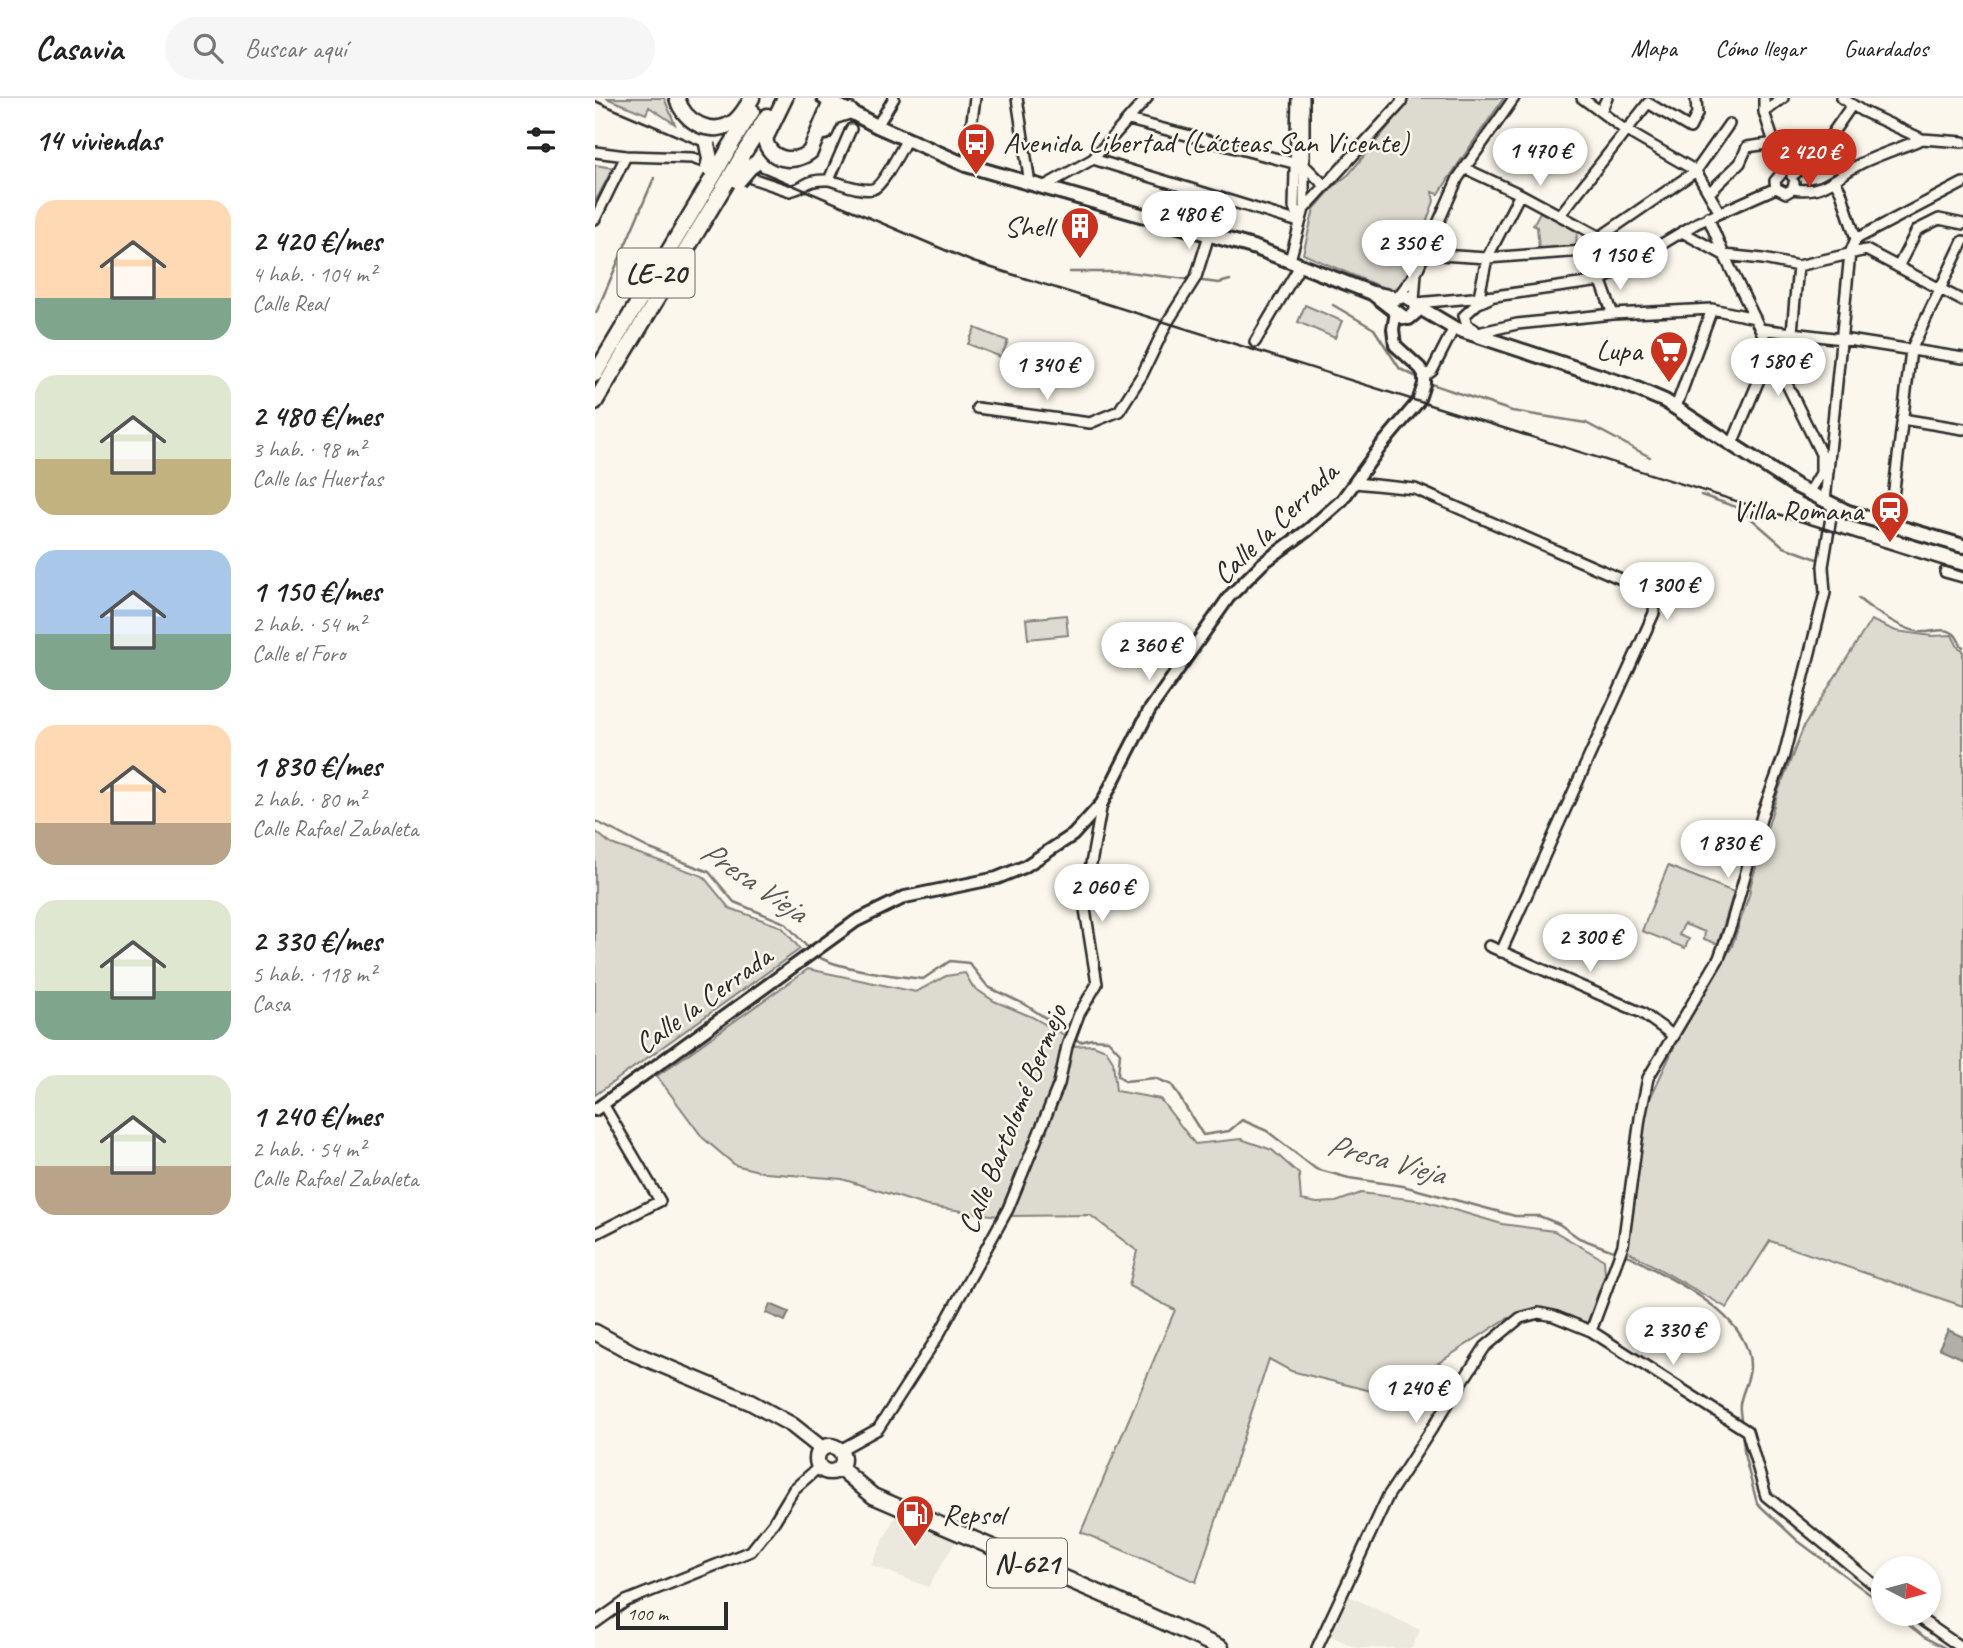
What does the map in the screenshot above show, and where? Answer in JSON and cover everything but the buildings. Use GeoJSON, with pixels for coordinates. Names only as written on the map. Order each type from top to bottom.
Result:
{"type":"FeatureCollection","features":[{"type":"Feature","properties":{"kind":"highway"},"geometry":{"type":"LineString","coordinates":[[671,98],[683,121],[698,131],[708,144],[710,159],[718,172],[750,167],[766,161],[790,166],[806,163],[819,150],[824,125],[816,98]]}},
{"type":"Feature","properties":{"kind":"highway"},"geometry":{"type":"LineString","coordinates":[[677,98],[680,107],[692,120],[700,125],[718,128],[738,119],[752,98]]}},
{"type":"Feature","properties":{"kind":"highway","name":"LE-20"},"geometry":{"type":"LineString","coordinates":[[735,153],[760,98]]}},
{"type":"Feature","properties":{"kind":"highway","name":"LE-20"},"geometry":{"type":"LineString","coordinates":[[595,374],[718,172],[777,98]]}},
{"type":"Feature","properties":{"kind":"highway"},"geometry":{"type":"LineString","coordinates":[[785,98],[765,139],[769,152],[783,159],[798,159],[804,156],[814,145],[836,102]]}},
{"type":"Feature","properties":{"kind":"highway"},"geometry":{"type":"LineString","coordinates":[[824,125],[832,117],[836,102]]}},
{"type":"Feature","properties":{"kind":"highway","name":"LE-20"},"geometry":{"type":"LineString","coordinates":[[595,402],[656,301],[718,172]]}},
{"type":"Feature","properties":{"kind":"highway"},"geometry":{"type":"LineString","coordinates":[[595,1332],[633,1353],[750,1402],[792,1425],[821,1448]]}},
{"type":"Feature","properties":{"kind":"highway"},"geometry":{"type":"LineString","coordinates":[[831,1445],[840,1450],[843,1458],[840,1468],[830,1472],[819,1467],[817,1456],[821,1448],[831,1445]]}},
{"type":"Feature","properties":{"kind":"highway","name":"N-621"},"geometry":{"type":"LineString","coordinates":[[840,1468],[873,1496],[1221,1648]]}},
{"type":"Feature","properties":{"kind":"main road"},"geometry":{"type":"LineString","coordinates":[[836,102],[877,126],[966,165],[1295,262],[1450,326],[1476,332],[1506,346],[1630,386],[1677,407],[1809,493],[1829,503],[1848,512],[1963,546]]}},
{"type":"Feature","properties":{"kind":"street"},"geometry":{"type":"LineString","coordinates":[[877,126],[894,98]]}},
{"type":"Feature","properties":{"kind":"street"},"geometry":{"type":"LineString","coordinates":[[966,165],[975,98]]}},
{"type":"Feature","properties":{"kind":"street"},"geometry":{"type":"LineString","coordinates":[[1017,98],[1037,186],[1093,159],[1147,98]]}},
{"type":"Feature","properties":{"kind":"street"},"geometry":{"type":"LineString","coordinates":[[1255,342],[1295,262],[1304,209],[1297,98]]}},
{"type":"Feature","properties":{"kind":"street"},"geometry":{"type":"LineString","coordinates":[[1300,222],[1294,207],[1300,165],[1304,98]]}},
{"type":"Feature","properties":{"kind":"street"},"geometry":{"type":"LineString","coordinates":[[1304,209],[1401,103],[1402,98]]}},
{"type":"Feature","properties":{"kind":"street"},"geometry":{"type":"LineString","coordinates":[[1424,377],[1420,368],[1399,350],[1393,339],[1416,273],[1452,190],[1464,168],[1514,98]]}},
{"type":"Feature","properties":{"kind":"street"},"geometry":{"type":"LineString","coordinates":[[1582,98],[1625,130],[1696,171],[1720,213]]}},
{"type":"Feature","properties":{"kind":"street"},"geometry":{"type":"LineString","coordinates":[[1601,111],[1607,98]]}},
{"type":"Feature","properties":{"kind":"street"},"geometry":{"type":"LineString","coordinates":[[1763,98],[1764,112],[1782,167],[1781,174],[1775,181],[1776,188]]}},
{"type":"Feature","properties":{"kind":"street"},"geometry":{"type":"LineString","coordinates":[[1764,112],[1783,98]]}},
{"type":"Feature","properties":{"kind":"street"},"geometry":{"type":"LineString","coordinates":[[1842,98],[1890,126],[1922,139],[1963,142]]}},
{"type":"Feature","properties":{"kind":"street"},"geometry":{"type":"LineString","coordinates":[[1560,215],[1648,103],[1690,128],[1697,114],[1696,99]]}},
{"type":"Feature","properties":{"kind":"street"},"geometry":{"type":"LineString","coordinates":[[1781,174],[1792,176],[1815,158],[1852,105]]}},
{"type":"Feature","properties":{"kind":"street"},"geometry":{"type":"LineString","coordinates":[[1129,120],[1300,165],[1325,186]]}},
{"type":"Feature","properties":{"kind":"street"},"geometry":{"type":"LineString","coordinates":[[1464,168],[1520,194],[1600,237],[1696,171],[1728,124]]}},
{"type":"Feature","properties":{"kind":"street"},"geometry":{"type":"LineString","coordinates":[[829,180],[851,129]]}},
{"type":"Feature","properties":{"kind":"street"},"geometry":{"type":"LineString","coordinates":[[595,152],[718,172],[790,191],[809,181],[829,180],[874,189],[881,183],[907,139]]}},
{"type":"Feature","properties":{"kind":"street"},"geometry":{"type":"LineString","coordinates":[[1776,188],[1786,193],[1793,189],[1820,189],[1863,163],[1922,139]]}},
{"type":"Feature","properties":{"kind":"street"},"geometry":{"type":"LineString","coordinates":[[1709,193],[1740,163],[1747,147],[1775,143]]}},
{"type":"Feature","properties":{"kind":"street"},"geometry":{"type":"LineString","coordinates":[[595,219],[626,156]]}},
{"type":"Feature","properties":{"kind":"street"},"geometry":{"type":"LineString","coordinates":[[1093,159],[1300,222]]}},
{"type":"Feature","properties":{"kind":"street"},"geometry":{"type":"LineString","coordinates":[[1792,176],[1793,189]]}},
{"type":"Feature","properties":{"kind":"street"},"geometry":{"type":"LineString","coordinates":[[1835,181],[1856,239]]}},
{"type":"Feature","properties":{"kind":"street"},"geometry":{"type":"LineString","coordinates":[[1591,1331],[1620,1253],[1640,1118],[1649,1079],[1719,958],[1731,925],[1763,812],[1784,755],[1825,593],[1823,566],[1829,503],[1828,467],[1850,253],[1856,239],[1963,183]]}},
{"type":"Feature","properties":{"kind":"street"},"geometry":{"type":"LineString","coordinates":[[1405,307],[1600,281],[1708,218],[1776,188]]}},
{"type":"Feature","properties":{"kind":"street"},"geometry":{"type":"LineString","coordinates":[[1479,296],[1487,258],[1520,194]]}},
{"type":"Feature","properties":{"kind":"street"},"geometry":{"type":"LineString","coordinates":[[1708,218],[1828,467]]}},
{"type":"Feature","properties":{"kind":"street"},"geometry":{"type":"LineString","coordinates":[[1898,267],[1917,230],[1939,219],[1963,224]]}},
{"type":"Feature","properties":{"kind":"street"},"geometry":{"type":"LineString","coordinates":[[1683,233],[1724,255],[1798,266],[1866,250],[1963,301]]}},
{"type":"Feature","properties":{"kind":"street"},"geometry":{"type":"LineString","coordinates":[[977,408],[1090,423],[1119,411],[1142,376],[1167,323],[1194,280],[1209,235]]}},
{"type":"Feature","properties":{"kind":"street"},"geometry":{"type":"LineString","coordinates":[[1891,514],[1911,349],[1963,241]]}},
{"type":"Feature","properties":{"kind":"street"},"geometry":{"type":"LineString","coordinates":[[1425,254],[1487,258],[1583,251],[1588,255],[1613,314]]}},
{"type":"Feature","properties":{"kind":"street"},"geometry":{"type":"LineString","coordinates":[[1791,332],[1798,266]]}},
{"type":"Feature","properties":{"kind":"street"},"geometry":{"type":"LineString","coordinates":[[1405,307],[1416,273]]}},
{"type":"Feature","properties":{"kind":"street"},"geometry":{"type":"LineString","coordinates":[[1495,296],[1477,304],[1464,316],[1464,321],[1476,332],[1517,324],[1613,314],[1712,309],[1755,318]]}},
{"type":"Feature","properties":{"kind":"street"},"geometry":{"type":"LineString","coordinates":[[1677,407],[1712,309]]}},
{"type":"Feature","properties":{"kind":"street","name":"Calle la Cerrada"},"geometry":{"type":"LineString","coordinates":[[599,1107],[856,920],[905,897],[988,881],[1024,867],[1073,835],[1102,803],[1149,711],[1229,597],[1263,563],[1308,530],[1342,500],[1418,402],[1425,384],[1424,377],[1432,371],[1450,326]]}},
{"type":"Feature","properties":{"kind":"street"},"geometry":{"type":"LineString","coordinates":[[1761,330],[1842,339],[1963,358]]}},
{"type":"Feature","properties":{"kind":"street"},"geometry":{"type":"LineString","coordinates":[[1732,444],[1772,351]]}},
{"type":"Feature","properties":{"kind":"street"},"geometry":{"type":"LineString","coordinates":[[1902,419],[1963,429]]}},
{"type":"Feature","properties":{"kind":"street"},"geometry":{"type":"LineString","coordinates":[[1814,438],[1831,440]]}},
{"type":"Feature","properties":{"kind":"street"},"geometry":{"type":"LineString","coordinates":[[1809,493],[1821,473],[1821,454]]}},
{"type":"Feature","properties":{"kind":"street"},"geometry":{"type":"LineString","coordinates":[[1355,483],[1415,489],[1637,586],[1655,603],[1654,613],[1501,952]]}},
{"type":"Feature","properties":{"kind":"street"},"geometry":{"type":"LineString","coordinates":[[1945,572],[1963,577]]}},
{"type":"Feature","properties":{"kind":"street","name":"Calle Bartolomé Bermejo"},"geometry":{"type":"LineString","coordinates":[[840,1450],[877,1429],[937,1336],[1008,1209],[1059,1084],[1071,1035],[1079,1014],[1097,984],[1084,903],[1102,803]]}},
{"type":"Feature","properties":{"kind":"street"},"geometry":{"type":"LineString","coordinates":[[1489,946],[1642,1013],[1674,1036]]}},
{"type":"Feature","properties":{"kind":"street"},"geometry":{"type":"LineString","coordinates":[[595,1234],[660,1201],[599,1107]]}},
{"type":"Feature","properties":{"kind":"street"},"geometry":{"type":"LineString","coordinates":[[1317,1648],[1388,1496],[1485,1347],[1520,1318],[1539,1313],[1554,1315],[1591,1331],[1742,1428],[1766,1496],[1871,1582]]}},
{"type":"Feature","properties":{"kind":"street"},"geometry":{"type":"LineString","coordinates":[[595,1623],[626,1601],[751,1551],[774,1522],[793,1489],[819,1467]]}},
{"type":"Feature","properties":{"kind":"street"},"geometry":{"type":"LineString","coordinates":[[1930,1626],[1962,1648]]}},
{"type":"Feature","properties":{"kind":"shaded area"},"geometry":{"type":"Polygon","coordinates":[[[606,98],[664,98],[675,124],[649,107],[646,114],[606,98]]]}},
{"type":"Feature","properties":{"kind":"shaded area"},"geometry":{"type":"Polygon","coordinates":[[[1409,98],[1504,98],[1439,194],[1432,192],[1434,201],[1406,278],[1401,286],[1390,291],[1303,254],[1314,209],[1334,186],[1349,174],[1407,104],[1409,98]]]}},
{"type":"Feature","properties":{"kind":"shaded area"},"geometry":{"type":"Polygon","coordinates":[[[595,165],[613,168],[595,202],[595,165]]]}},
{"type":"Feature","properties":{"kind":"shaded area"},"geometry":{"type":"Polygon","coordinates":[[[1540,212],[1577,230],[1576,248],[1539,250],[1537,227],[1533,225],[1540,212]]]}},
{"type":"Feature","properties":{"kind":"shaded area"},"geometry":{"type":"Polygon","coordinates":[[[1305,305],[1342,321],[1335,338],[1298,322],[1305,305]]]}},
{"type":"Feature","properties":{"kind":"shaded area"},"geometry":{"type":"Polygon","coordinates":[[[975,328],[1008,341],[1001,357],[968,344],[975,328]]]}},
{"type":"Feature","properties":{"kind":"shaded area"},"geometry":{"type":"Polygon","coordinates":[[[1066,615],[1068,635],[1028,639],[1026,619],[1066,615]]]}},
{"type":"Feature","properties":{"kind":"shaded area"},"geometry":{"type":"Polygon","coordinates":[[[1871,620],[1896,631],[1932,636],[1952,635],[1958,647],[1963,650],[1963,1306],[1770,1241],[1727,1308],[1626,1250],[1647,1105],[1676,1043],[1732,946],[1778,792],[1804,726],[1871,620]]]}},
{"type":"Feature","properties":{"kind":"shaded area"},"geometry":{"type":"Polygon","coordinates":[[[595,831],[611,844],[703,876],[729,908],[782,927],[800,949],[595,1095],[595,831]]]}},
{"type":"Feature","properties":{"kind":"shaded area"},"geometry":{"type":"Polygon","coordinates":[[[1668,866],[1734,892],[1718,944],[1704,939],[1705,932],[1684,924],[1679,935],[1689,939],[1685,948],[1642,931],[1668,866]]]}},
{"type":"Feature","properties":{"kind":"shaded area"},"geometry":{"type":"Polygon","coordinates":[[[808,969],[916,992],[946,976],[965,973],[973,987],[994,1001],[1032,1017],[1064,1035],[1045,1104],[998,1216],[927,1206],[842,1179],[766,1173],[735,1165],[703,1138],[657,1076],[808,969]]]}},
{"type":"Feature","properties":{"kind":"shaded area"},"geometry":{"type":"Polygon","coordinates":[[[1093,1045],[1106,1050],[1113,1061],[1116,1091],[1160,1099],[1195,1144],[1241,1139],[1272,1150],[1299,1174],[1301,1200],[1336,1202],[1361,1193],[1424,1201],[1502,1224],[1554,1231],[1604,1260],[1605,1274],[1587,1324],[1546,1309],[1506,1319],[1429,1369],[1371,1391],[1291,1371],[1269,1359],[1196,1582],[1081,1532],[1175,1310],[1129,1286],[1137,1251],[1090,1215],[1011,1216],[1061,1092],[1073,1046],[1093,1045]]]}},
{"type":"Feature","properties":{"kind":"shaded area"},"geometry":{"type":"Polygon","coordinates":[[[770,1304],[789,1312],[785,1321],[766,1313],[770,1304]]]}},
{"type":"Feature","properties":{"kind":"shaded area"},"geometry":{"type":"Polygon","coordinates":[[[1948,1330],[1963,1337],[1963,1359],[1939,1348],[1948,1330]]]}},
{"type":"Feature","properties":{"kind":"shaded area"},"geometry":{"type":"Polygon","coordinates":[[[898,1511],[956,1541],[928,1587],[871,1565],[898,1511]]]}},
{"type":"Feature","properties":{"kind":"shaded area"},"geometry":{"type":"Polygon","coordinates":[[[1347,1595],[1420,1630],[1412,1648],[1356,1648],[1329,1635],[1347,1595]]]}},
{"type":"Feature","properties":{"kind":"waterway"},"geometry":{"type":"LineString","coordinates":[[596,313],[654,178]]}},
{"type":"Feature","properties":{"kind":"waterway"},"geometry":{"type":"LineString","coordinates":[[1070,272],[1128,272],[1219,283],[1230,280]]}},
{"type":"Feature","properties":{"kind":"waterway"},"geometry":{"type":"LineString","coordinates":[[1333,305],[1374,329],[1400,369],[1417,377]]}},
{"type":"Feature","properties":{"kind":"waterway"},"geometry":{"type":"LineString","coordinates":[[1431,384],[1512,411],[1586,423],[1650,457]]}},
{"type":"Feature","properties":{"kind":"waterway"},"geometry":{"type":"LineString","coordinates":[[1701,495],[1739,508],[1784,547],[1817,559]]}},
{"type":"Feature","properties":{"kind":"waterway"},"geometry":{"type":"LineString","coordinates":[[1858,598],[1897,624],[1914,631],[1950,632],[1963,647]]}},
{"type":"Feature","properties":{"kind":"waterway","name":"Presa Vieja"},"geometry":{"type":"LineString","coordinates":[[595,821],[650,849],[709,872],[734,902],[785,923],[810,950]]}},
{"type":"Feature","properties":{"kind":"waterway","name":"Presa Vieja"},"geometry":{"type":"LineString","coordinates":[[815,954],[850,968],[923,979],[950,961],[969,963],[988,987],[1026,1005],[1068,1033]]}},
{"type":"Feature","properties":{"kind":"waterway","name":"Presa Vieja"},"geometry":{"type":"LineString","coordinates":[[1073,1037],[1080,1042],[1092,1039],[1108,1040],[1120,1053],[1118,1075],[1125,1081],[1155,1078],[1172,1085],[1203,1135],[1229,1131],[1242,1120],[1267,1131],[1316,1169],[1349,1178],[1403,1186],[1515,1216],[1539,1216],[1559,1224],[1579,1238],[1616,1252]]}},
{"type":"Feature","properties":{"kind":"waterway","name":"Presa Vieja"},"geometry":{"type":"LineString","coordinates":[[1623,1254],[1687,1288],[1723,1315],[1737,1331],[1747,1348],[1750,1367],[1740,1404],[1742,1425]]}},
{"type":"Feature","properties":{"kind":"waterway","name":"Presa Vieja"},"geometry":{"type":"LineString","coordinates":[[1742,1432],[1745,1458],[1757,1503],[1798,1541],[1871,1595]]}},
{"type":"Feature","properties":{"kind":"waterway","name":"Presa Vieja"},"geometry":{"type":"LineString","coordinates":[[1910,1626],[1945,1648]]}},
{"type":"Feature","properties":{"kind":"railway"},"geometry":{"type":"LineString","coordinates":[[595,101],[973,262],[1963,572]]}},
{"type":"Feature","properties":{"kind":"place","name":"Avenida Libertad (Lácteas San Vicente)"},"geometry":{"type":"Point","coordinates":[976,176]}},
{"type":"Feature","properties":{"kind":"place","name":"Shell"},"geometry":{"type":"Point","coordinates":[1080,260]}},
{"type":"Feature","properties":{"kind":"place","name":"Lupa"},"geometry":{"type":"Point","coordinates":[1669,384]}},
{"type":"Feature","properties":{"kind":"place","name":"Villa Romana"},"geometry":{"type":"Point","coordinates":[1890,544]}},
{"type":"Feature","properties":{"kind":"place","name":"Repsol"},"geometry":{"type":"Point","coordinates":[915,1548]}}]}
